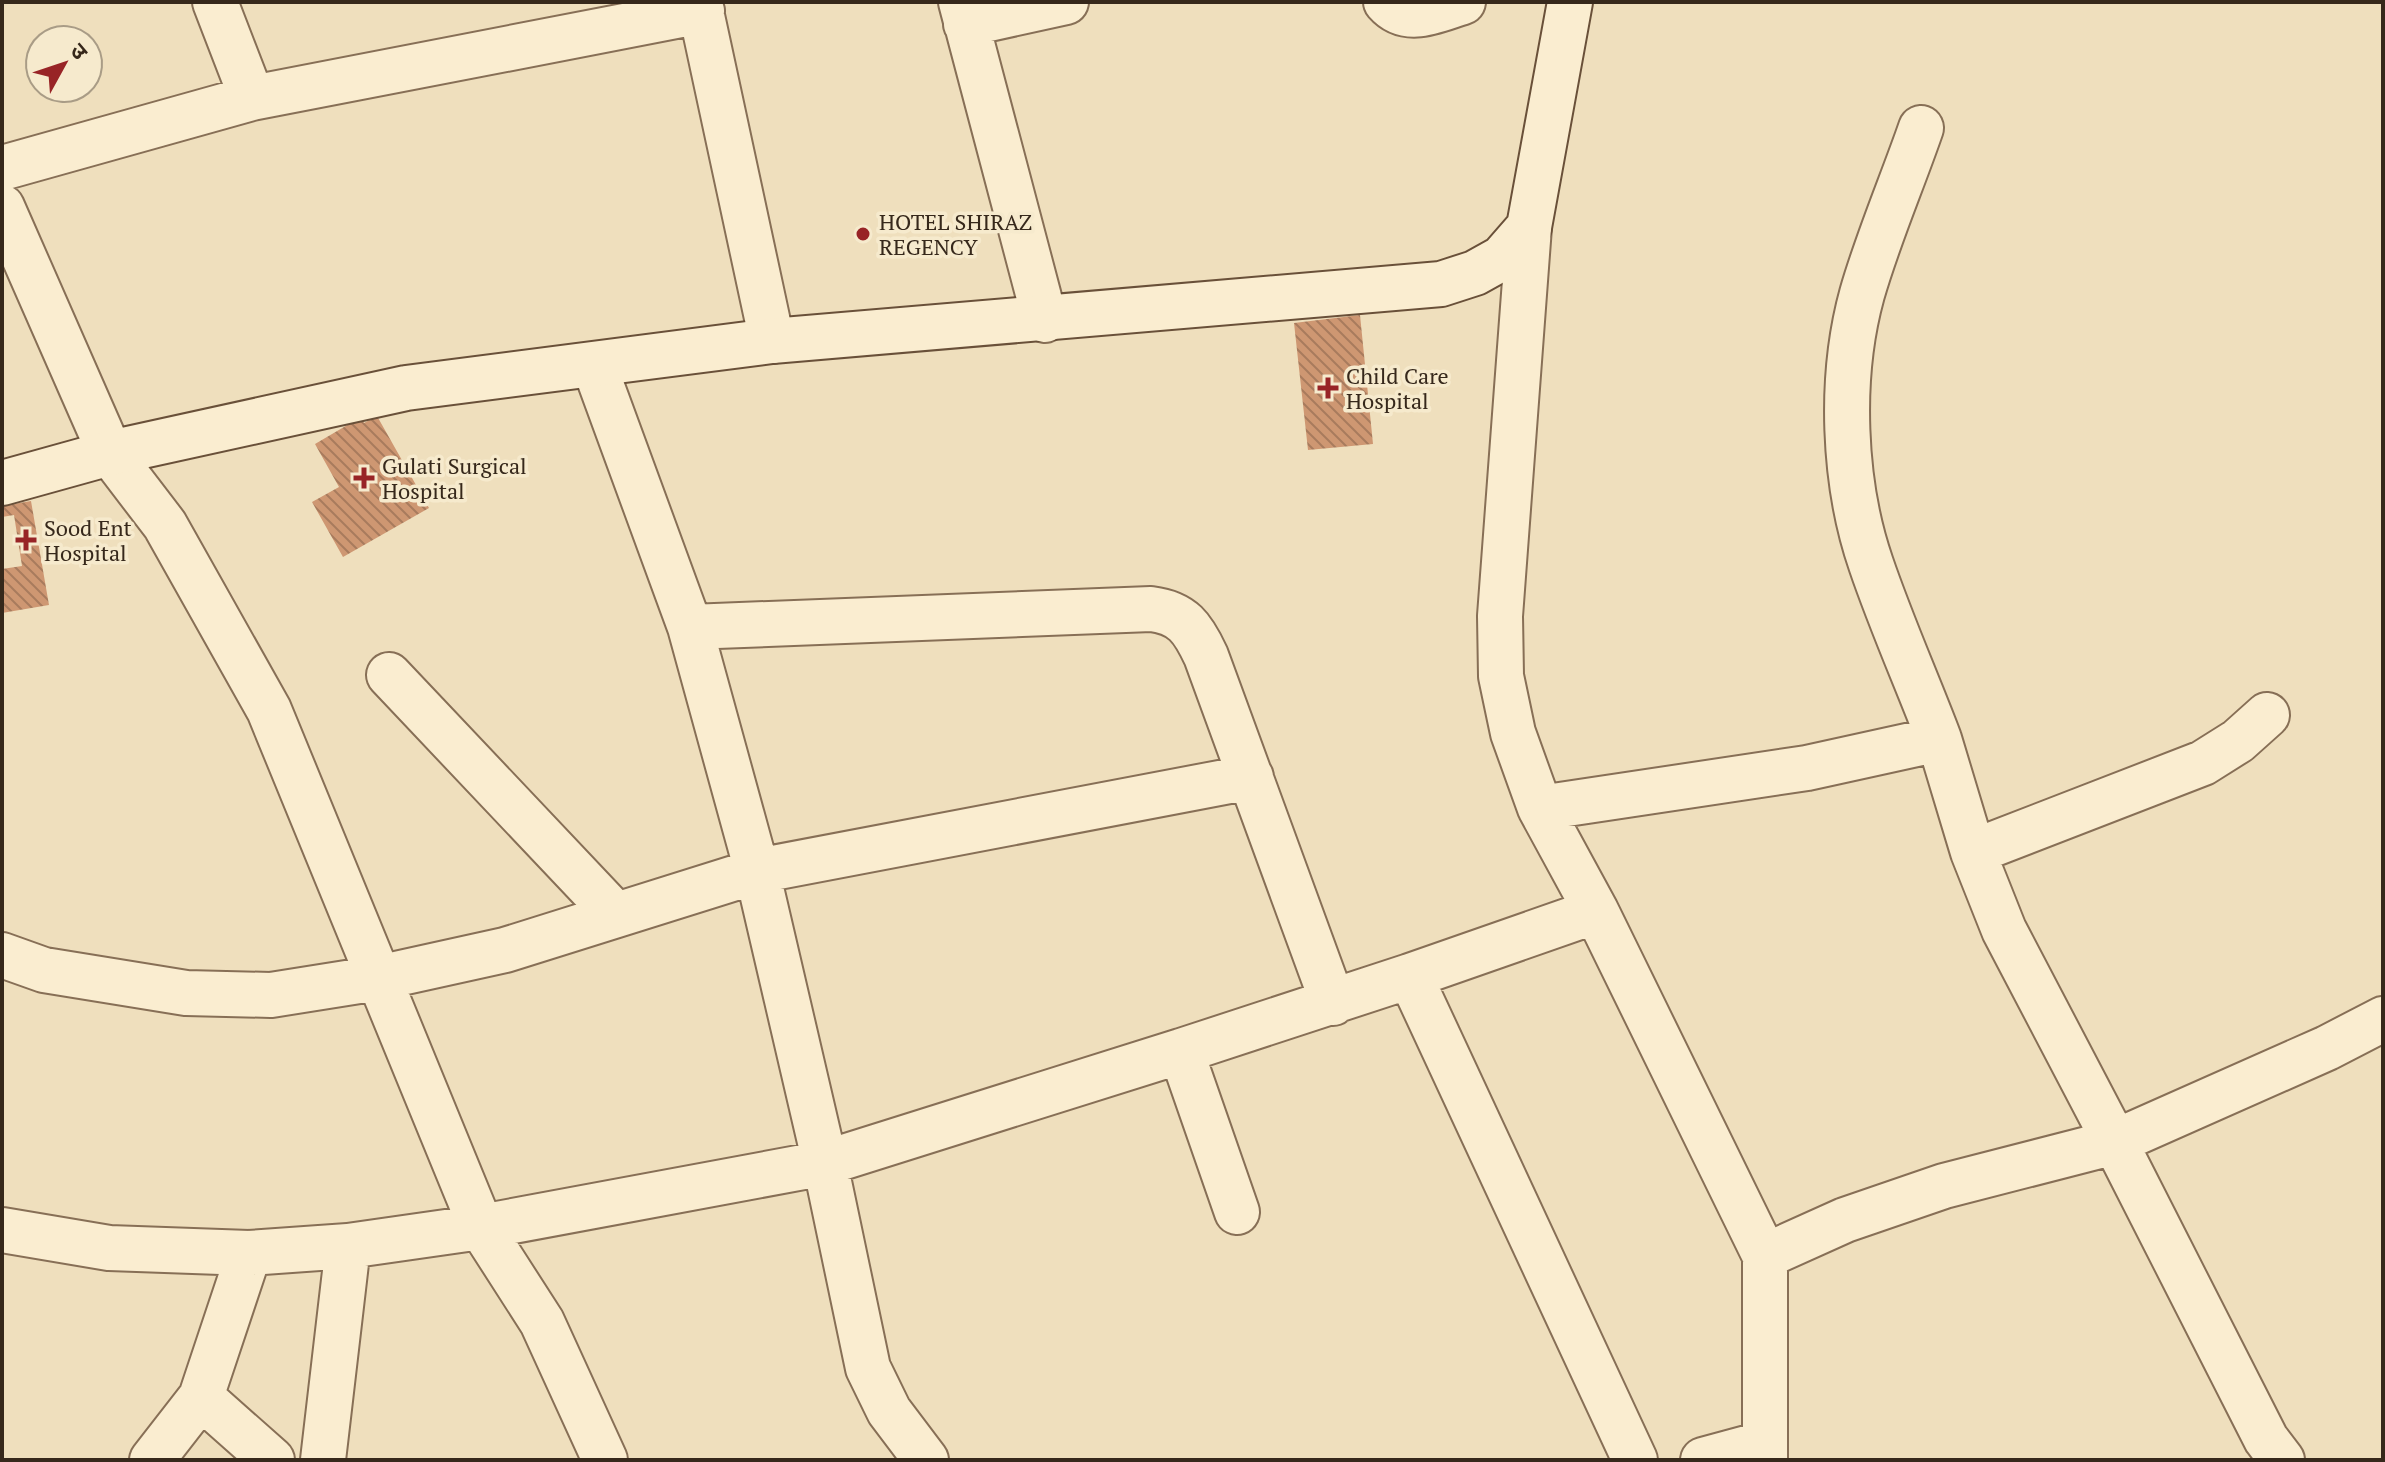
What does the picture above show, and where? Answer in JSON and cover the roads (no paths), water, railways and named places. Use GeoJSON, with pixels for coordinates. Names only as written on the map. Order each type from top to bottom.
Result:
{"type":"FeatureCollection","features":[{"type":"Feature","properties":{"kind":"street"},"geometry":{"type":"LineString","coordinates":[[215,2],[252,98]]}},
{"type":"Feature","properties":{"kind":"street"},"geometry":{"type":"LineString","coordinates":[[1045,320],[964,13],[1066,2]]}},
{"type":"Feature","properties":{"kind":"street"},"geometry":{"type":"LineString","coordinates":[[1386,2],[1395,12],[1415,16],[1463,2]]}},
{"type":"Feature","properties":{"kind":"street"},"geometry":{"type":"LineString","coordinates":[[1570,2],[1529,227],[1500,616],[1501,676],[1513,733],[1540,808],[1596,911],[1765,1256],[1764,1452],[1703,1460]]}},
{"type":"Feature","properties":{"kind":"street"},"geometry":{"type":"LineString","coordinates":[[2,168],[252,98],[700,6],[772,341]]}},
{"type":"Feature","properties":{"kind":"street"},"geometry":{"type":"LineString","coordinates":[[1921,128],[1862,295],[1852,353],[1849,418],[1853,488],[1870,562],[1939,739],[1973,852],[2004,930],[2266,1439],[2282,1460]]}},
{"type":"Feature","properties":{"kind":"street"},"geometry":{"type":"LineString","coordinates":[[2,207],[110,453],[165,525],[269,710],[481,1227],[542,1322],[605,1460]]}},
{"type":"Feature","properties":{"kind":"street"},"geometry":{"type":"LineString","coordinates":[[2,483],[110,453],[406,388],[772,341],[1441,284],[1475,273],[1502,258],[1529,227]]}},
{"type":"Feature","properties":{"kind":"street"},"geometry":{"type":"LineString","coordinates":[[594,365],[690,627],[757,871],[825,1163],[868,1368],[889,1411],[926,1460]]}},
{"type":"Feature","properties":{"kind":"street"},"geometry":{"type":"LineString","coordinates":[[690,627],[1151,609],[1174,612],[1193,629],[1199,642],[1333,1003]]}},
{"type":"Feature","properties":{"kind":"street"},"geometry":{"type":"LineString","coordinates":[[389,675],[616,915]]}},
{"type":"Feature","properties":{"kind":"street"},"geometry":{"type":"LineString","coordinates":[[1973,852],[2203,763],[2238,741],[2267,715]]}},
{"type":"Feature","properties":{"kind":"street"},"geometry":{"type":"LineString","coordinates":[[1540,808],[1807,768],[1939,739]]}},
{"type":"Feature","properties":{"kind":"street"},"geometry":{"type":"LineString","coordinates":[[2,955],[44,970],[186,993],[271,995],[378,978],[505,950],[757,871],[1251,777]]}},
{"type":"Feature","properties":{"kind":"street"},"geometry":{"type":"LineString","coordinates":[[2,1230],[109,1248],[249,1253],[348,1246],[481,1227],[825,1163],[1333,1003],[1596,911]]}},
{"type":"Feature","properties":{"kind":"street"},"geometry":{"type":"LineString","coordinates":[[1410,976],[1635,1460]]}},
{"type":"Feature","properties":{"kind":"street"},"geometry":{"type":"LineString","coordinates":[[1765,1256],[1845,1220],[1944,1186],[2115,1142],[2327,1048],[2383,1019]]}},
{"type":"Feature","properties":{"kind":"street"},"geometry":{"type":"LineString","coordinates":[[1181,1051],[1237,1212]]}},
{"type":"Feature","properties":{"kind":"street"},"geometry":{"type":"LineString","coordinates":[[323,1460],[348,1246]]}},
{"type":"Feature","properties":{"kind":"street"},"geometry":{"type":"LineString","coordinates":[[152,1460],[201,1397],[249,1253]]}},
{"type":"Feature","properties":{"kind":"street"},"geometry":{"type":"LineString","coordinates":[[201,1397],[272,1460]]}},
{"type":"Feature","properties":{"kind":"place","name":"HOTEL SHIRAZ REGENCY"},"geometry":{"type":"Point","coordinates":[863,234]}},
{"type":"Feature","properties":{"kind":"place","name":"Child Care Hospital"},"geometry":{"type":"Point","coordinates":[1328,388]}},
{"type":"Feature","properties":{"kind":"place","name":"Gulati Surgical Hospital"},"geometry":{"type":"Point","coordinates":[364,478]}},
{"type":"Feature","properties":{"kind":"place","name":"Sood Ent Hospital"},"geometry":{"type":"Point","coordinates":[26,540]}}]}
